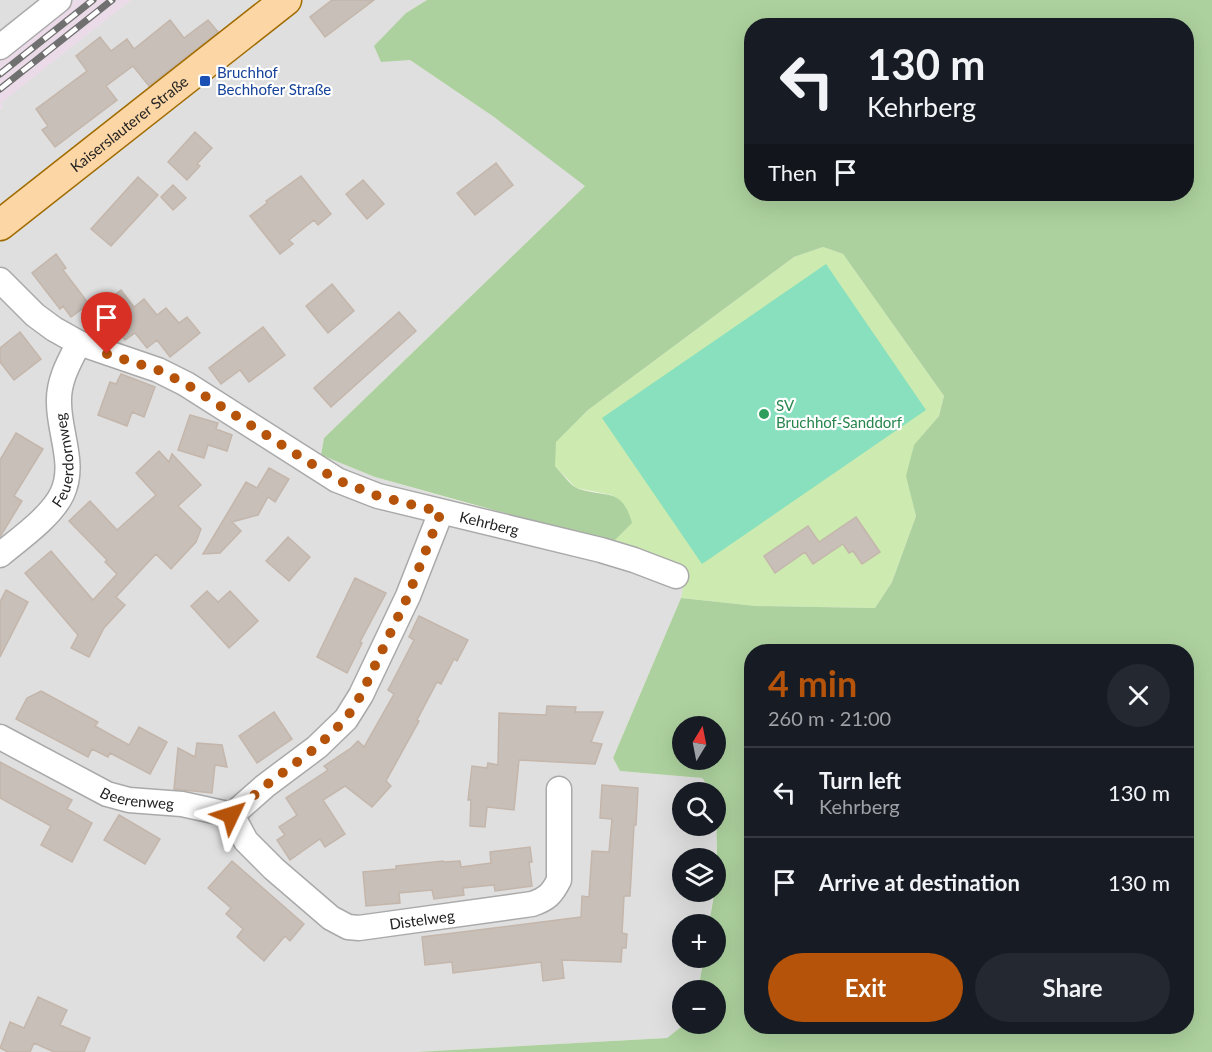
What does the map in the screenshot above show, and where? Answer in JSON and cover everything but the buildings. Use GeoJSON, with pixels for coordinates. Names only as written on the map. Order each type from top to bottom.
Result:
{"type":"FeatureCollection","features":[{"type":"Feature","properties":{"kind":"main road","name":"Kaiserslauterer Straße"},"geometry":{"type":"LineString","coordinates":[[0,225],[286,0]]}},
{"type":"Feature","properties":{"kind":"street"},"geometry":{"type":"LineString","coordinates":[[0,47],[59,0]]}},
{"type":"Feature","properties":{"kind":"street","name":"Kehrberg"},"geometry":{"type":"LineString","coordinates":[[0,280],[35,315],[79,343],[158,370],[186,384],[337,480],[378,496],[601,550],[676,576]]}},
{"type":"Feature","properties":{"kind":"street","name":"Feuerdornweg"},"geometry":{"type":"LineString","coordinates":[[0,555],[53,507],[62,493],[67,477],[59,404],[60,385],[79,343]]}},
{"type":"Feature","properties":{"kind":"street"},"geometry":{"type":"LineString","coordinates":[[231,815],[317,747],[346,719],[361,695],[408,596],[441,512]]}},
{"type":"Feature","properties":{"kind":"street","name":"Beerenweg"},"geometry":{"type":"LineString","coordinates":[[0,737],[107,794],[129,800],[210,808],[231,815]]}},
{"type":"Feature","properties":{"kind":"street","name":"Distelweg"},"geometry":{"type":"LineString","coordinates":[[231,815],[246,841],[274,869],[331,918],[348,927],[359,928],[532,904],[544,900],[553,892],[559,880],[560,789]]}},
{"type":"Feature","properties":{"kind":"shaded area"},"geometry":{"type":"Polygon","coordinates":[[[0,0],[75,0],[0,57],[0,0]]]}},
{"type":"Feature","properties":{"kind":"shaded area"},"geometry":{"type":"Polygon","coordinates":[[[75,0],[131,0],[1,103],[3,107],[0,110],[0,57],[75,0]]]}},
{"type":"Feature","properties":{"kind":"shaded area"},"geometry":{"type":"Polygon","coordinates":[[[131,0],[427,0],[406,13],[410,60],[494,117],[586,185],[324,438],[321,455],[375,477],[515,517],[686,573],[681,598],[613,758],[620,771],[702,778],[705,782],[672,782],[672,836],[716,836],[716,848],[672,848],[672,902],[712,902],[711,914],[672,914],[672,968],[702,968],[700,980],[672,980],[672,1034],[667,1038],[416,1052],[0,1052],[0,110],[3,107],[0,103],[131,0]]]}},
{"type":"Feature","properties":{"kind":"green space"},"geometry":{"type":"Polygon","coordinates":[[[427,0],[1212,0],[1212,1052],[416,1052],[667,1038],[672,1034],[726,1034],[726,980],[700,980],[702,968],[726,968],[726,914],[711,914],[713,902],[726,902],[726,848],[717,848],[717,836],[726,836],[726,782],[705,782],[702,778],[620,771],[613,758],[681,598],[756,606],[875,608],[892,582],[916,516],[906,476],[914,445],[939,416],[944,396],[843,254],[823,247],[794,257],[588,410],[556,442],[555,466],[569,482],[579,489],[618,499],[628,512],[632,523],[612,543],[375,477],[321,455],[324,438],[585,186],[494,117],[410,60],[381,62],[374,46],[406,13],[427,0]]]}},
{"type":"Feature","properties":{"kind":"green space"},"geometry":{"type":"Polygon","coordinates":[[[823,247],[843,254],[944,396],[939,416],[914,446],[907,476],[916,516],[892,582],[875,608],[756,606],[681,598],[686,573],[612,543],[612,495],[576,488],[555,466],[555,442],[588,410],[794,257],[823,247]]]}},
{"type":"Feature","properties":{"kind":"green space","name":"SV Bruchhof-Sanddorf"},"geometry":{"type":"Polygon","coordinates":[[[826,264],[926,410],[702,564],[602,418],[826,264]]]}},
{"type":"Feature","properties":{"kind":"railway"},"geometry":{"type":"LineString","coordinates":[[0,74],[93,0]]}},
{"type":"Feature","properties":{"kind":"railway"},"geometry":{"type":"LineString","coordinates":[[0,89],[112,0]]}},
{"type":"Feature","properties":{"kind":"place","name":"Bruchhof Bechhofer Straße"},"geometry":{"type":"Point","coordinates":[205,81]}},
{"type":"Feature","properties":{"kind":"place","name":"SV Bruchhof-Sanddorf"},"geometry":{"type":"Point","coordinates":[764,414]}},
{"type":"Feature","properties":{"kind":"route"},"geometry":{"type":"LineString","coordinates":[[107,354],[158,370],[186,384],[337,480],[378,496],[441,512],[408,596],[361,695],[346,719],[332,735],[231,815]]}}]}
